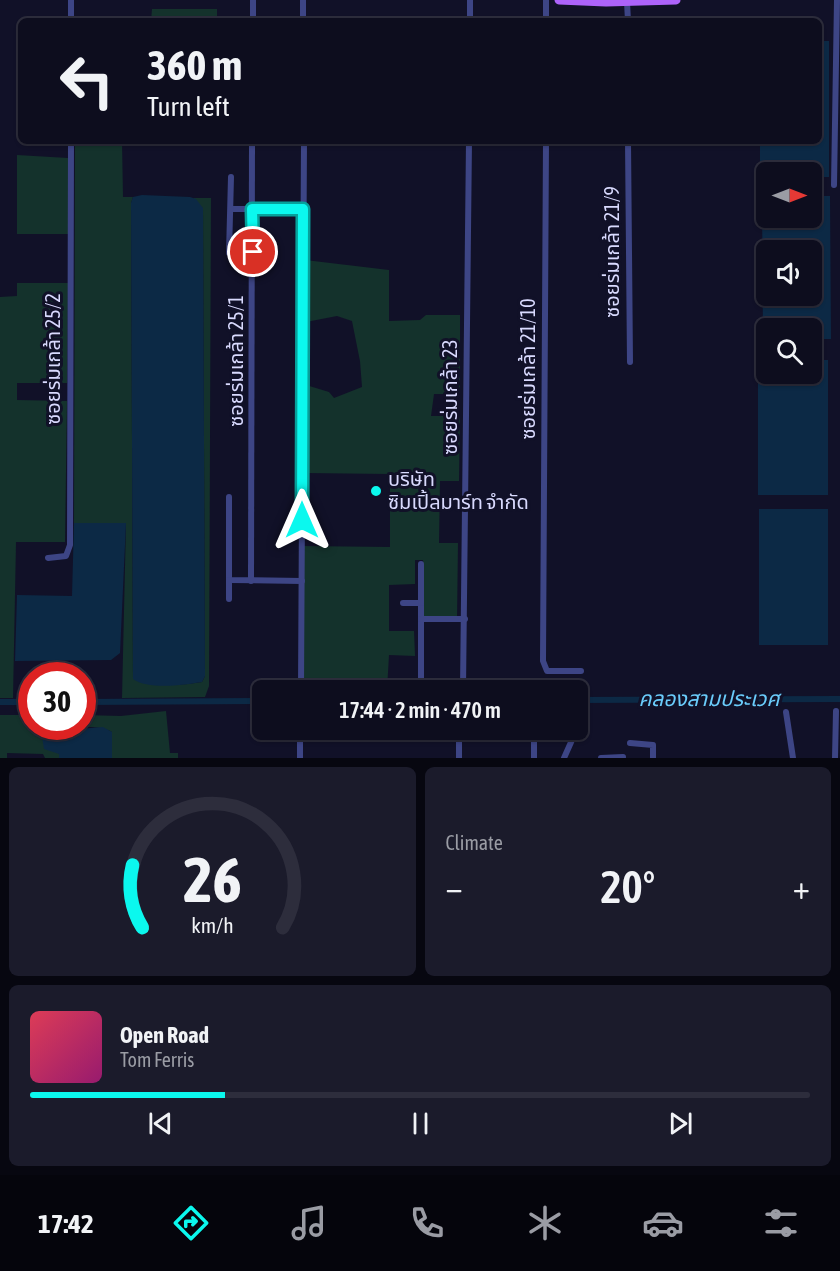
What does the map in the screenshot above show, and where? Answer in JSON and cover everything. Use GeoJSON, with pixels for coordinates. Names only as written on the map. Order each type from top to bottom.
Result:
{"type":"FeatureCollection","features":[{"type":"Feature","properties":{"kind":"main road"},"geometry":{"type":"LineString","coordinates":[[560,0],[627,2],[676,0]]}},
{"type":"Feature","properties":{"kind":"street"},"geometry":{"type":"LineString","coordinates":[[71,0],[71,18]]}},
{"type":"Feature","properties":{"kind":"street"},"geometry":{"type":"LineString","coordinates":[[253,0],[253,18]]}},
{"type":"Feature","properties":{"kind":"street"},"geometry":{"type":"LineString","coordinates":[[303,0],[303,18]]}},
{"type":"Feature","properties":{"kind":"street"},"geometry":{"type":"LineString","coordinates":[[470,0],[470,18]]}},
{"type":"Feature","properties":{"kind":"street"},"geometry":{"type":"LineString","coordinates":[[546,0],[546,18]]}},
{"type":"Feature","properties":{"kind":"street"},"geometry":{"type":"LineString","coordinates":[[834,185],[837,0]]}},
{"type":"Feature","properties":{"kind":"street"},"geometry":{"type":"LineString","coordinates":[[627,2],[628,18]]}},
{"type":"Feature","properties":{"kind":"street","name":"ซอยร่มเกล้า 25/2"},"geometry":{"type":"LineString","coordinates":[[48,558],[66,556],[70,545],[71,144]]}},
{"type":"Feature","properties":{"kind":"street","name":"ซอยร่มเกล้า 25/1"},"geometry":{"type":"LineString","coordinates":[[251,580],[252,144]]}},
{"type":"Feature","properties":{"kind":"street"},"geometry":{"type":"LineString","coordinates":[[301,680],[303,144]]}},
{"type":"Feature","properties":{"kind":"street","name":"ซอยร่มเกล้า 23"},"geometry":{"type":"LineString","coordinates":[[463,680],[469,144]]}},
{"type":"Feature","properties":{"kind":"street","name":"ซอยร่มเกล้า 21/10"},"geometry":{"type":"LineString","coordinates":[[546,144],[543,661],[547,671],[581,671]]}},
{"type":"Feature","properties":{"kind":"street","name":"ซอยร่มเกล้า 21/9"},"geometry":{"type":"LineString","coordinates":[[628,144],[630,362]]}},
{"type":"Feature","properties":{"kind":"street"},"geometry":{"type":"LineString","coordinates":[[229,253],[231,177]]}},
{"type":"Feature","properties":{"kind":"street"},"geometry":{"type":"LineString","coordinates":[[231,209],[303,209]]}},
{"type":"Feature","properties":{"kind":"street"},"geometry":{"type":"LineString","coordinates":[[229,497],[229,599]]}},
{"type":"Feature","properties":{"kind":"street"},"geometry":{"type":"LineString","coordinates":[[421,564],[421,680]]}},
{"type":"Feature","properties":{"kind":"street"},"geometry":{"type":"LineString","coordinates":[[229,580],[302,581]]}},
{"type":"Feature","properties":{"kind":"street"},"geometry":{"type":"LineString","coordinates":[[403,603],[421,603]]}},
{"type":"Feature","properties":{"kind":"street"},"geometry":{"type":"LineString","coordinates":[[421,619],[465,619]]}},
{"type":"Feature","properties":{"kind":"street"},"geometry":{"type":"LineString","coordinates":[[835,758],[836,711]]}},
{"type":"Feature","properties":{"kind":"street"},"geometry":{"type":"LineString","coordinates":[[786,712],[793,758]]}},
{"type":"Feature","properties":{"kind":"street"},"geometry":{"type":"LineString","coordinates":[[300,740],[300,758]]}},
{"type":"Feature","properties":{"kind":"street"},"geometry":{"type":"LineString","coordinates":[[459,740],[459,758]]}},
{"type":"Feature","properties":{"kind":"street"},"geometry":{"type":"LineString","coordinates":[[534,740],[534,758]]}},
{"type":"Feature","properties":{"kind":"street"},"geometry":{"type":"LineString","coordinates":[[564,758],[572,740]]}},
{"type":"Feature","properties":{"kind":"street"},"geometry":{"type":"LineString","coordinates":[[630,743],[653,745],[653,758]]}},
{"type":"Feature","properties":{"kind":"street"},"geometry":{"type":"LineString","coordinates":[[601,758],[623,757]]}},
{"type":"Feature","properties":{"kind":"green space"},"geometry":{"type":"Polygon","coordinates":[[[152,9],[217,9],[217,18],[151,18],[152,9]]]}},
{"type":"Feature","properties":{"kind":"green space"},"geometry":{"type":"Polygon","coordinates":[[[75,144],[122,144],[123,197],[133,197],[131,203],[133,678],[158,684],[176,685],[202,682],[205,676],[203,209],[193,198],[211,198],[209,686],[205,697],[122,698],[126,523],[74,523],[75,144]]]}},
{"type":"Feature","properties":{"kind":"green space"},"geometry":{"type":"Polygon","coordinates":[[[17,155],[68,158],[68,234],[17,234],[17,155]]]}},
{"type":"Feature","properties":{"kind":"green space"},"geometry":{"type":"Polygon","coordinates":[[[305,260],[389,270],[389,321],[420,320],[426,315],[460,315],[460,394],[434,394],[431,416],[460,416],[459,481],[440,481],[439,543],[458,543],[457,621],[424,622],[423,560],[415,560],[415,584],[389,585],[389,631],[414,631],[415,656],[389,655],[388,680],[303,680],[303,546],[390,547],[390,474],[304,473],[306,385],[329,392],[334,398],[362,387],[360,361],[352,321],[337,316],[306,322],[305,260]]]}},
{"type":"Feature","properties":{"kind":"green space"},"geometry":{"type":"Polygon","coordinates":[[[17,283],[68,283],[67,383],[17,383],[17,400],[67,401],[65,542],[16,542],[13,698],[0,698],[0,297],[17,296],[17,283]]]}},
{"type":"Feature","properties":{"kind":"green space"},"geometry":{"type":"Polygon","coordinates":[[[166,711],[170,753],[178,753],[178,758],[112,758],[112,732],[96,728],[96,715],[121,716],[166,711]]]}},
{"type":"Feature","properties":{"kind":"green space"},"geometry":{"type":"Polygon","coordinates":[[[0,715],[18,715],[18,740],[45,740],[59,754],[59,758],[45,758],[43,754],[7,753],[7,758],[0,758],[0,715]]]}},
{"type":"Feature","properties":{"kind":"water"},"geometry":{"type":"Polygon","coordinates":[[[822,41],[829,41],[829,177],[822,177],[822,162],[760,162],[760,144],[822,144],[822,41]]]}},
{"type":"Feature","properties":{"kind":"water"},"geometry":{"type":"Polygon","coordinates":[[[142,195],[190,197],[196,199],[203,208],[205,676],[202,682],[157,686],[133,679],[131,203],[133,197],[142,195]]]}},
{"type":"Feature","properties":{"kind":"water"},"geometry":{"type":"Polygon","coordinates":[[[822,196],[830,196],[831,339],[822,339],[822,318],[763,318],[763,306],[822,306],[822,240],[762,240],[762,228],[822,228],[822,196]]]}},
{"type":"Feature","properties":{"kind":"water"},"geometry":{"type":"Polygon","coordinates":[[[822,360],[828,360],[828,495],[758,495],[758,384],[822,384],[822,360]]]}},
{"type":"Feature","properties":{"kind":"water"},"geometry":{"type":"Polygon","coordinates":[[[759,509],[828,509],[828,645],[759,645],[759,509]]]}},
{"type":"Feature","properties":{"kind":"water"},"geometry":{"type":"Polygon","coordinates":[[[74,523],[126,523],[120,653],[111,660],[15,661],[17,595],[72,596],[74,523]]]}},
{"type":"Feature","properties":{"kind":"water"},"geometry":{"type":"Polygon","coordinates":[[[103,727],[112,732],[112,758],[59,758],[59,754],[44,749],[42,740],[96,740],[96,728],[103,727]]]}},
{"type":"Feature","properties":{"kind":"waterway","name":"คลองสามประเวศ"},"geometry":{"type":"LineString","coordinates":[[588,700],[840,699]]}},
{"type":"Feature","properties":{"kind":"waterway","name":"คลองสามประเวศ"},"geometry":{"type":"LineString","coordinates":[[96,702],[252,701]]}},
{"type":"Feature","properties":{"kind":"waterway","name":"คลองสามประเวศ"},"geometry":{"type":"LineString","coordinates":[[0,702],[18,702]]}},
{"type":"Feature","properties":{"kind":"place","name":"บริษัท ซิมเปิ้ลมาร์ท จำกัด"},"geometry":{"type":"Point","coordinates":[376,491]}},
{"type":"Feature","properties":{"kind":"route"},"geometry":{"type":"LineString","coordinates":[[253,252],[252,209],[303,209],[302,520]]}}]}
